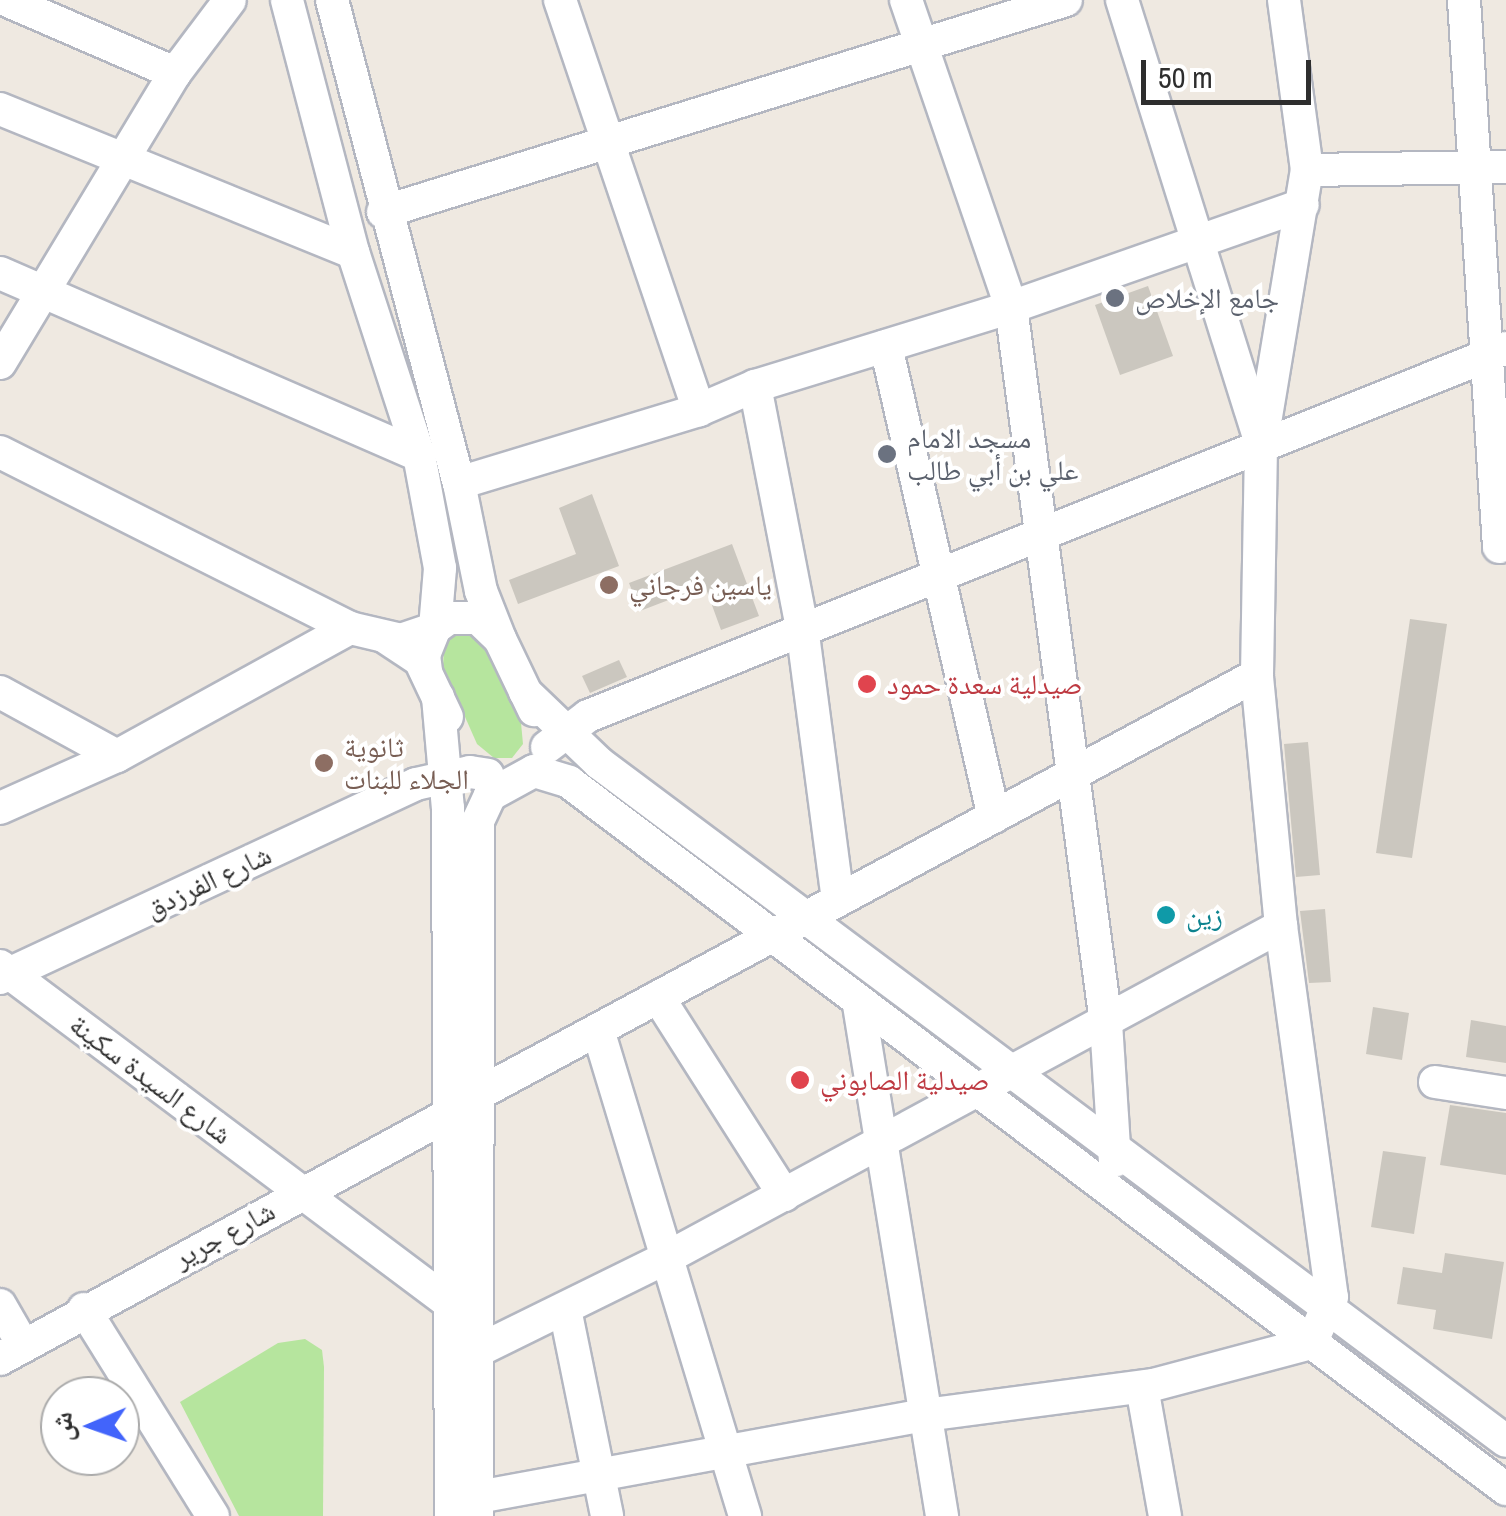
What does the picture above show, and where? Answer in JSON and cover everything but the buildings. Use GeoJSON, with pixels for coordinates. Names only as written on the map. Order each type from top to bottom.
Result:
{"type":"FeatureCollection","features":[{"type":"Feature","properties":{"kind":"street"},"geometry":{"type":"LineString","coordinates":[[6,0],[176,73]]}},
{"type":"Feature","properties":{"kind":"street"},"geometry":{"type":"LineString","coordinates":[[0,363],[176,73],[230,0]]}},
{"type":"Feature","properties":{"kind":"street"},"geometry":{"type":"LineString","coordinates":[[287,0],[352,252],[419,455],[440,568],[435,628],[424,655],[444,734],[432,779],[450,1114],[448,1302],[469,1510]]}},
{"type":"Feature","properties":{"kind":"street"},"geometry":{"type":"LineString","coordinates":[[332,0],[383,212],[459,483],[481,590],[541,732],[490,795],[478,821],[480,1093],[469,1510]]}},
{"type":"Feature","properties":{"kind":"street"},"geometry":{"type":"LineString","coordinates":[[560,0],[698,410]]}},
{"type":"Feature","properties":{"kind":"street"},"geometry":{"type":"LineString","coordinates":[[906,0],[1011,307],[1036,535],[1106,1024],[1117,1199]]}},
{"type":"Feature","properties":{"kind":"street"},"geometry":{"type":"LineString","coordinates":[[383,212],[920,42],[1066,0]]}},
{"type":"Feature","properties":{"kind":"street"},"geometry":{"type":"LineString","coordinates":[[1122,0],[1200,238],[1261,447]]}},
{"type":"Feature","properties":{"kind":"street"},"geometry":{"type":"LineString","coordinates":[[1284,0],[1308,170],[1261,447],[1258,675],[1281,926],[1332,1297],[1311,1343]]}},
{"type":"Feature","properties":{"kind":"street"},"geometry":{"type":"LineString","coordinates":[[1464,0],[1490,167],[1499,546]]}},
{"type":"Feature","properties":{"kind":"street"},"geometry":{"type":"LineString","coordinates":[[0,109],[352,252]]}},
{"type":"Feature","properties":{"kind":"street"},"geometry":{"type":"LineString","coordinates":[[1308,170],[1490,167]]}},
{"type":"Feature","properties":{"kind":"street"},"geometry":{"type":"LineString","coordinates":[[459,483],[698,410],[756,386],[1011,307],[1302,204]]}},
{"type":"Feature","properties":{"kind":"street"},"geometry":{"type":"LineString","coordinates":[[0,273],[419,455]]}},
{"type":"Feature","properties":{"kind":"street"},"geometry":{"type":"LineString","coordinates":[[886,346],[994,817]]}},
{"type":"Feature","properties":{"kind":"street"},"geometry":{"type":"LineString","coordinates":[[514,770],[575,725],[802,627],[1494,353]]}},
{"type":"Feature","properties":{"kind":"street"},"geometry":{"type":"LineString","coordinates":[[756,386],[802,627],[838,899]]}},
{"type":"Feature","properties":{"kind":"street"},"geometry":{"type":"LineString","coordinates":[[0,452],[350,628],[412,640],[448,618],[478,618],[500,639]]}},
{"type":"Feature","properties":{"kind":"street"},"geometry":{"type":"LineString","coordinates":[[0,808],[117,756],[350,628]]}},
{"type":"Feature","properties":{"kind":"street"},"geometry":{"type":"LineString","coordinates":[[385,637],[414,654],[432,684],[462,753],[514,770]]}},
{"type":"Feature","properties":{"kind":"street"},"geometry":{"type":"LineString","coordinates":[[480,1093],[1258,675]]}},
{"type":"Feature","properties":{"kind":"street"},"geometry":{"type":"LineString","coordinates":[[0,692],[117,756]]}},
{"type":"Feature","properties":{"kind":"street"},"geometry":{"type":"LineString","coordinates":[[529,696],[575,725],[806,917],[1009,1072],[1506,1441]]}},
{"type":"Feature","properties":{"kind":"street"},"geometry":{"type":"LineString","coordinates":[[432,779],[514,770],[549,772],[569,782],[769,938],[1311,1343],[1500,1473]]}},
{"type":"Feature","properties":{"kind":"street","name":"شارع الفرزدق"},"geometry":{"type":"LineString","coordinates":[[3,972],[432,779]]}},
{"type":"Feature","properties":{"kind":"street"},"geometry":{"type":"LineString","coordinates":[[474,1352],[668,1257],[976,1089],[1106,1024],[1281,926]]}},
{"type":"Feature","properties":{"kind":"street","name":"شارع السيدة سكينة"},"geometry":{"type":"LineString","coordinates":[[3,972],[448,1302]]}},
{"type":"Feature","properties":{"kind":"street"},"geometry":{"type":"LineString","coordinates":[[658,997],[784,1195]]}},
{"type":"Feature","properties":{"kind":"street"},"geometry":{"type":"LineString","coordinates":[[860,1006],[942,1516]]}},
{"type":"Feature","properties":{"kind":"street"},"geometry":{"type":"LineString","coordinates":[[598,1030],[745,1516]]}},
{"type":"Feature","properties":{"kind":"street"},"geometry":{"type":"LineString","coordinates":[[1435,1082],[1506,1093]]}},
{"type":"Feature","properties":{"kind":"street","name":"شارع جرير"},"geometry":{"type":"LineString","coordinates":[[12,1352],[84,1309],[450,1114]]}},
{"type":"Feature","properties":{"kind":"street"},"geometry":{"type":"LineString","coordinates":[[0,1305],[12,1352]]}},
{"type":"Feature","properties":{"kind":"street"},"geometry":{"type":"LineString","coordinates":[[84,1309],[212,1516]]}},
{"type":"Feature","properties":{"kind":"street"},"geometry":{"type":"LineString","coordinates":[[565,1309],[607,1516]]}},
{"type":"Feature","properties":{"kind":"street"},"geometry":{"type":"LineString","coordinates":[[469,1510],[728,1451],[925,1415],[1142,1387],[1311,1343]]}},
{"type":"Feature","properties":{"kind":"street"},"geometry":{"type":"LineString","coordinates":[[1142,1387],[1164,1516]]}},
{"type":"Feature","properties":{"kind":"green space"},"geometry":{"type":"Polygon","coordinates":[[[455,634],[472,634],[486,648],[521,723],[523,744],[512,758],[494,758],[477,744],[443,667],[444,647],[455,634]]]}},
{"type":"Feature","properties":{"kind":"green space"},"geometry":{"type":"Polygon","coordinates":[[[305,1339],[322,1350],[324,1367],[323,1516],[239,1516],[180,1402],[278,1343],[305,1339]]]}},
{"type":"Feature","properties":{"kind":"place","name":"جامع الإخلاص"},"geometry":{"type":"Point","coordinates":[1115,298]}},
{"type":"Feature","properties":{"kind":"place","name":"مسجد الامام علي بن أبي طالب"},"geometry":{"type":"Point","coordinates":[887,454]}},
{"type":"Feature","properties":{"kind":"place","name":"ياسين فرجاني"},"geometry":{"type":"Point","coordinates":[609,585]}},
{"type":"Feature","properties":{"kind":"place","name":"صيدلية سعدة حمود"},"geometry":{"type":"Point","coordinates":[867,684]}},
{"type":"Feature","properties":{"kind":"place","name":"ثانوية الجلاء للبنات"},"geometry":{"type":"Point","coordinates":[324,763]}},
{"type":"Feature","properties":{"kind":"place","name":"زين"},"geometry":{"type":"Point","coordinates":[1166,915]}},
{"type":"Feature","properties":{"kind":"place","name":"صيدلية الصابوني"},"geometry":{"type":"Point","coordinates":[800,1080]}}]}
